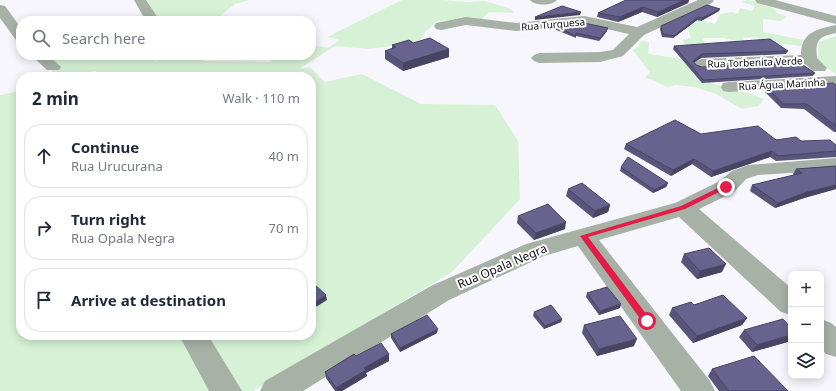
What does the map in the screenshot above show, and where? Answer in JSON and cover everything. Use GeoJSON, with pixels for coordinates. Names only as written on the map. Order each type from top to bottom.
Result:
{"type":"FeatureCollection","features":[{"type":"Feature","properties":{"kind":"street"},"geometry":{"type":"LineString","coordinates":[[140,0],[150,16]]}},
{"type":"Feature","properties":{"kind":"street"},"geometry":{"type":"LineString","coordinates":[[539,58],[612,56],[618,53],[639,32],[708,0]]}},
{"type":"Feature","properties":{"kind":"street"},"geometry":{"type":"LineString","coordinates":[[761,0],[836,20]]}},
{"type":"Feature","properties":{"kind":"street"},"geometry":{"type":"LineString","coordinates":[[0,9],[16,31]]}},
{"type":"Feature","properties":{"kind":"street","name":"Rua Turquesa"},"geometry":{"type":"LineString","coordinates":[[442,26],[466,21],[527,27],[579,20],[594,21],[639,32]]}},
{"type":"Feature","properties":{"kind":"street"},"geometry":{"type":"LineString","coordinates":[[836,29],[821,32],[811,38],[808,44],[808,59],[836,81]]}},
{"type":"Feature","properties":{"kind":"street","name":"Rua Torbenita Verde"},"geometry":{"type":"LineString","coordinates":[[701,64],[808,59]]}},
{"type":"Feature","properties":{"kind":"street"},"geometry":{"type":"LineString","coordinates":[[45,60],[53,67]]}},
{"type":"Feature","properties":{"kind":"street","name":"Rua Água Marinha"},"geometry":{"type":"LineString","coordinates":[[729,87],[836,81]]}},
{"type":"Feature","properties":{"kind":"street","name":"Rua Opala Negra"},"geometry":{"type":"LineString","coordinates":[[276,391],[440,293],[535,250],[683,208],[726,187],[738,175],[755,169],[836,164]]}},
{"type":"Feature","properties":{"kind":"street"},"geometry":{"type":"LineString","coordinates":[[683,208],[788,301]]}},
{"type":"Feature","properties":{"kind":"street"},"geometry":{"type":"LineString","coordinates":[[583,236],[699,391]]}},
{"type":"Feature","properties":{"kind":"street"},"geometry":{"type":"LineString","coordinates":[[824,334],[836,345]]}},
{"type":"Feature","properties":{"kind":"street"},"geometry":{"type":"LineString","coordinates":[[196,340],[226,391]]}},
{"type":"Feature","properties":{"kind":"green space"},"geometry":{"type":"Polygon","coordinates":[[[140,0],[249,0],[235,4],[221,16],[153,16],[140,0]]]}},
{"type":"Feature","properties":{"kind":"green space"},"geometry":{"type":"Polygon","coordinates":[[[402,0],[443,0],[466,2],[485,1],[511,9],[514,13],[489,12],[482,19],[437,21],[425,32],[419,42],[369,49],[335,46],[316,58],[316,45],[328,48],[340,40],[327,37],[402,0]]]}},
{"type":"Feature","properties":{"kind":"green space"},"geometry":{"type":"Polygon","coordinates":[[[747,0],[773,8],[777,13],[787,17],[780,21],[763,19],[763,32],[803,40],[802,46],[785,44],[769,45],[760,38],[754,37],[743,38],[745,43],[724,38],[702,38],[706,45],[685,44],[682,40],[691,38],[688,29],[674,24],[689,17],[715,24],[720,14],[732,12],[738,14],[740,8],[752,11],[755,6],[742,2],[747,0]]]}},
{"type":"Feature","properties":{"kind":"green space"},"geometry":{"type":"Polygon","coordinates":[[[836,36],[836,74],[818,62],[819,42],[836,36]]]}},
{"type":"Feature","properties":{"kind":"green space"},"geometry":{"type":"Polygon","coordinates":[[[641,41],[649,42],[648,54],[681,59],[694,72],[715,85],[742,91],[764,99],[758,106],[742,109],[716,94],[695,87],[676,85],[667,87],[645,77],[650,73],[633,50],[638,47],[641,41]]]}},
{"type":"Feature","properties":{"kind":"green space"},"geometry":{"type":"Polygon","coordinates":[[[45,60],[156,60],[156,62],[158,60],[204,60],[203,61],[270,62],[271,60],[313,60],[299,69],[310,67],[315,72],[52,72],[45,60]]]}},
{"type":"Feature","properties":{"kind":"green space"},"geometry":{"type":"Polygon","coordinates":[[[316,73],[325,82],[362,74],[421,104],[495,105],[518,141],[520,199],[452,272],[253,391],[0,391],[0,95],[16,92],[16,340],[316,340],[316,73]]]}},
{"type":"Feature","properties":{"kind":"building"},"geometry":{"type":"Polygon","coordinates":[[[626,0],[685,0],[658,12],[643,7],[620,17],[598,13],[626,0]]]}},
{"type":"Feature","properties":{"kind":"building"},"geometry":{"type":"Polygon","coordinates":[[[707,5],[720,9],[702,18],[698,17],[674,36],[663,34],[661,26],[707,5]]]}},
{"type":"Feature","properties":{"kind":"building"},"geometry":{"type":"Polygon","coordinates":[[[562,6],[581,12],[535,17],[562,6]]]}},
{"type":"Feature","properties":{"kind":"building"},"geometry":{"type":"Polygon","coordinates":[[[584,23],[608,28],[600,38],[576,33],[576,36],[555,26],[584,23]]]}},
{"type":"Feature","properties":{"kind":"building"},"geometry":{"type":"Polygon","coordinates":[[[430,38],[449,49],[403,63],[385,51],[396,47],[392,45],[409,40],[413,43],[430,38]]]}},
{"type":"Feature","properties":{"kind":"building"},"geometry":{"type":"Polygon","coordinates":[[[770,39],[788,51],[702,54],[693,61],[696,65],[702,67],[800,63],[815,73],[703,80],[674,46],[770,39]]]}},
{"type":"Feature","properties":{"kind":"building"},"geometry":{"type":"Polygon","coordinates":[[[833,83],[836,85],[836,126],[807,104],[783,104],[767,87],[833,83]]]}},
{"type":"Feature","properties":{"kind":"building"},"geometry":{"type":"Polygon","coordinates":[[[675,120],[701,134],[758,126],[776,140],[796,137],[801,141],[830,140],[836,145],[836,151],[778,156],[772,151],[713,171],[694,159],[673,170],[626,144],[675,120]]]}},
{"type":"Feature","properties":{"kind":"building"},"geometry":{"type":"Polygon","coordinates":[[[628,157],[668,183],[654,190],[621,167],[628,157]]]}},
{"type":"Feature","properties":{"kind":"building"},"geometry":{"type":"Polygon","coordinates":[[[836,166],[836,185],[807,192],[778,203],[752,185],[802,173],[796,169],[836,166]]]}},
{"type":"Feature","properties":{"kind":"building"},"geometry":{"type":"Polygon","coordinates":[[[582,183],[610,205],[595,211],[568,189],[582,183]]]}},
{"type":"Feature","properties":{"kind":"building"},"geometry":{"type":"Polygon","coordinates":[[[548,204],[566,222],[536,233],[518,216],[548,204]]]}},
{"type":"Feature","properties":{"kind":"building"},"geometry":{"type":"Polygon","coordinates":[[[709,248],[726,264],[700,271],[684,254],[709,248]]]}},
{"type":"Feature","properties":{"kind":"building"},"geometry":{"type":"Polygon","coordinates":[[[316,286],[326,295],[316,302],[316,286]]]}},
{"type":"Feature","properties":{"kind":"building"},"geometry":{"type":"Polygon","coordinates":[[[607,287],[621,304],[600,311],[587,293],[607,287]]]}},
{"type":"Feature","properties":{"kind":"building"},"geometry":{"type":"Polygon","coordinates":[[[723,295],[747,318],[697,336],[672,308],[691,302],[694,305],[723,295]]]}},
{"type":"Feature","properties":{"kind":"building"},"geometry":{"type":"Polygon","coordinates":[[[551,305],[562,319],[545,326],[534,312],[551,305]]]}},
{"type":"Feature","properties":{"kind":"building"},"geometry":{"type":"Polygon","coordinates":[[[427,315],[438,329],[400,348],[391,334],[427,315]]]}},
{"type":"Feature","properties":{"kind":"building"},"geometry":{"type":"Polygon","coordinates":[[[620,316],[637,339],[599,349],[584,325],[620,316]]]}},
{"type":"Feature","properties":{"kind":"building"},"geometry":{"type":"Polygon","coordinates":[[[783,319],[788,325],[788,336],[757,345],[744,330],[783,319]]]}},
{"type":"Feature","properties":{"kind":"building"},"geometry":{"type":"Polygon","coordinates":[[[381,343],[389,354],[364,368],[366,370],[336,388],[325,372],[354,354],[356,356],[381,343]]]}},
{"type":"Feature","properties":{"kind":"building"},"geometry":{"type":"Polygon","coordinates":[[[754,356],[788,391],[729,391],[712,369],[754,356]]]}},
{"type":"Feature","properties":{"kind":"route"},"geometry":{"type":"LineString","coordinates":[[647,321],[583,236],[666,211],[683,208],[726,187]]}}]}
